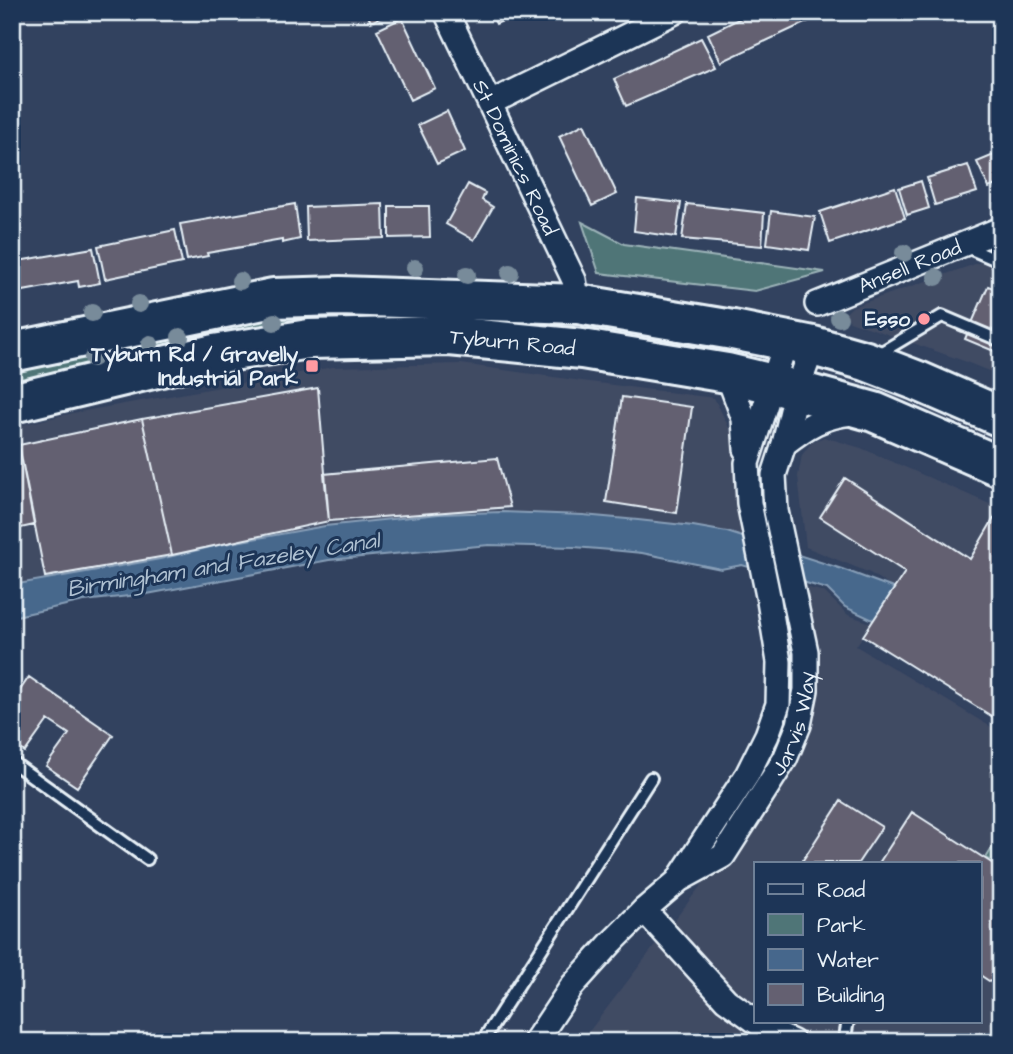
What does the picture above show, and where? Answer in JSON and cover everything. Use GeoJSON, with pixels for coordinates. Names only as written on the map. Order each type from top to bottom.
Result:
{"type":"FeatureCollection","features":[{"type":"Feature","properties":{"kind":"highway","name":"Tyburn Road"},"geometry":{"type":"LineString","coordinates":[[12,352],[273,298],[340,296],[578,304],[799,343],[866,361],[1001,417]]}},
{"type":"Feature","properties":{"kind":"highway","name":"Tyburn Road"},"geometry":{"type":"LineString","coordinates":[[12,403],[214,354],[309,339],[449,337],[582,349],[727,373],[874,412],[1001,467]]}},
{"type":"Feature","properties":{"kind":"street","name":"St Dominics Road"},"geometry":{"type":"LineString","coordinates":[[446,12],[573,280],[578,304]]}},
{"type":"Feature","properties":{"kind":"street"},"geometry":{"type":"LineString","coordinates":[[490,103],[675,12]]}},
{"type":"Feature","properties":{"kind":"street","name":"Ansell Road"},"geometry":{"type":"LineString","coordinates":[[817,304],[1001,229]]}},
{"type":"Feature","properties":{"kind":"street"},"geometry":{"type":"LineString","coordinates":[[747,463],[785,387],[799,343]]}},
{"type":"Feature","properties":{"kind":"street"},"geometry":{"type":"LineString","coordinates":[[727,373],[744,419],[747,463]]}},
{"type":"Feature","properties":{"kind":"street","name":"Jarvis Way"},"geometry":{"type":"LineString","coordinates":[[535,1042],[573,985],[644,910],[679,880],[723,856],[785,759],[799,725],[806,690],[806,652],[776,511],[774,475],[784,444],[785,387]]}},
{"type":"Feature","properties":{"kind":"street"},"geometry":{"type":"LineString","coordinates":[[784,444],[824,418],[874,412]]}},
{"type":"Feature","properties":{"kind":"street","name":"Jarvis Way"},"geometry":{"type":"LineString","coordinates":[[679,880],[747,775],[778,704],[779,663],[748,503],[747,463]]}},
{"type":"Feature","properties":{"kind":"street"},"geometry":{"type":"LineString","coordinates":[[644,910],[726,1000],[754,1020]]}},
{"type":"Feature","properties":{"kind":"street"},"geometry":{"type":"LineString","coordinates":[[758,1023],[793,1042]]}},
{"type":"Feature","properties":{"kind":"lane"},"geometry":{"type":"LineString","coordinates":[[962,245],[1001,262]]}},
{"type":"Feature","properties":{"kind":"lane"},"geometry":{"type":"LineString","coordinates":[[866,361],[942,316],[1001,341]]}},
{"type":"Feature","properties":{"kind":"lane"},"geometry":{"type":"LineString","coordinates":[[12,762],[147,859]]}},
{"type":"Feature","properties":{"kind":"lane"},"geometry":{"type":"LineString","coordinates":[[482,1042],[651,778]]}},
{"type":"Feature","properties":{"kind":"lane"},"geometry":{"type":"LineString","coordinates":[[844,1042],[848,1023]]}},
{"type":"Feature","properties":{"kind":"shaded area","name":"Esso"},"geometry":{"type":"Polygon","coordinates":[[[981,262],[1001,270],[1001,376],[850,321],[846,317],[852,307],[981,262]]]}},
{"type":"Feature","properties":{"kind":"shaded area"},"geometry":{"type":"Polygon","coordinates":[[[461,364],[714,398],[747,463],[756,541],[693,526],[583,515],[502,512],[439,514],[325,526],[12,585],[12,427],[73,413],[333,367],[461,364]]]}},
{"type":"Feature","properties":{"kind":"shaded area"},"geometry":{"type":"Polygon","coordinates":[[[824,437],[861,448],[1001,509],[1001,722],[863,636],[856,646],[1001,733],[1001,834],[987,858],[1001,866],[1001,1042],[581,1042],[722,858],[800,727],[791,583],[824,592],[848,615],[871,623],[893,588],[870,573],[806,547],[798,476],[802,455],[812,442],[824,437]]]}},
{"type":"Feature","properties":{"kind":"green space"},"geometry":{"type":"Polygon","coordinates":[[[582,222],[624,244],[825,272],[755,291],[599,273],[582,222]]]}},
{"type":"Feature","properties":{"kind":"green space"},"geometry":{"type":"Polygon","coordinates":[[[387,317],[522,325],[372,329],[12,395],[12,366],[239,320],[387,317]]]}},
{"type":"Feature","properties":{"kind":"green space"},"geometry":{"type":"Polygon","coordinates":[[[1001,834],[1001,866],[986,858],[1001,834]]]}},
{"type":"Feature","properties":{"kind":"water","name":"Birmingham and Fazeley Canal"},"geometry":{"type":"Polygon","coordinates":[[[502,512],[583,515],[693,526],[727,532],[842,569],[893,588],[1001,653],[1001,695],[873,620],[845,607],[827,589],[742,565],[721,569],[642,553],[574,547],[489,545],[329,560],[147,594],[84,601],[12,617],[12,585],[325,526],[439,514],[502,512]]]}},
{"type":"Feature","properties":{"kind":"building"},"geometry":{"type":"Polygon","coordinates":[[[12,12],[31,12],[12,21],[12,12]]]}},
{"type":"Feature","properties":{"kind":"building"},"geometry":{"type":"Polygon","coordinates":[[[366,12],[393,12],[371,22],[366,12]]]}},
{"type":"Feature","properties":{"kind":"building"},"geometry":{"type":"Polygon","coordinates":[[[490,12],[522,12],[496,24],[490,12]]]}},
{"type":"Feature","properties":{"kind":"building"},"geometry":{"type":"Polygon","coordinates":[[[753,12],[826,13],[721,62],[708,34],[753,12]]]}},
{"type":"Feature","properties":{"kind":"building"},"geometry":{"type":"Polygon","coordinates":[[[402,18],[435,88],[410,100],[377,30],[402,18]]]}},
{"type":"Feature","properties":{"kind":"building"},"geometry":{"type":"Polygon","coordinates":[[[701,38],[716,67],[626,106],[614,79],[701,38]]]}},
{"type":"Feature","properties":{"kind":"building"},"geometry":{"type":"Polygon","coordinates":[[[447,111],[465,151],[437,164],[418,125],[447,111]]]}},
{"type":"Feature","properties":{"kind":"building"},"geometry":{"type":"Polygon","coordinates":[[[584,124],[617,194],[592,206],[559,136],[584,124]]]}},
{"type":"Feature","properties":{"kind":"building"},"geometry":{"type":"Polygon","coordinates":[[[1001,152],[1001,183],[989,188],[977,162],[1001,152]]]}},
{"type":"Feature","properties":{"kind":"building"},"geometry":{"type":"Polygon","coordinates":[[[968,165],[977,192],[935,205],[927,178],[968,165]]]}},
{"type":"Feature","properties":{"kind":"building"},"geometry":{"type":"Polygon","coordinates":[[[921,181],[929,208],[907,215],[899,188],[921,181]]]}},
{"type":"Feature","properties":{"kind":"building"},"geometry":{"type":"Polygon","coordinates":[[[468,184],[485,193],[482,200],[493,207],[474,240],[446,224],[468,184]]]}},
{"type":"Feature","properties":{"kind":"building"},"geometry":{"type":"Polygon","coordinates":[[[895,187],[905,218],[830,243],[820,212],[895,187]]]}},
{"type":"Feature","properties":{"kind":"building"},"geometry":{"type":"Polygon","coordinates":[[[637,198],[681,203],[676,237],[634,231],[637,198]]]}},
{"type":"Feature","properties":{"kind":"building"},"geometry":{"type":"Polygon","coordinates":[[[295,204],[300,239],[207,253],[208,256],[187,260],[180,224],[295,204]]]}},
{"type":"Feature","properties":{"kind":"building"},"geometry":{"type":"Polygon","coordinates":[[[383,204],[384,238],[307,241],[306,207],[383,204]]]}},
{"type":"Feature","properties":{"kind":"building"},"geometry":{"type":"Polygon","coordinates":[[[687,204],[764,213],[762,246],[682,239],[687,204]]]}},
{"type":"Feature","properties":{"kind":"building"},"geometry":{"type":"Polygon","coordinates":[[[389,206],[429,206],[430,237],[389,238],[389,206]]]}},
{"type":"Feature","properties":{"kind":"building"},"geometry":{"type":"Polygon","coordinates":[[[771,211],[815,217],[809,250],[767,244],[771,211]]]}},
{"type":"Feature","properties":{"kind":"building"},"geometry":{"type":"Polygon","coordinates":[[[175,230],[182,263],[105,279],[98,246],[175,230]]]}},
{"type":"Feature","properties":{"kind":"building"},"geometry":{"type":"Polygon","coordinates":[[[93,248],[100,283],[79,287],[78,281],[12,293],[12,262],[93,248]]]}},
{"type":"Feature","properties":{"kind":"building"},"geometry":{"type":"Polygon","coordinates":[[[988,286],[1001,291],[1001,354],[965,339],[988,286]]]}},
{"type":"Feature","properties":{"kind":"building"},"geometry":{"type":"Polygon","coordinates":[[[318,388],[329,521],[172,555],[142,419],[318,388]]]}},
{"type":"Feature","properties":{"kind":"building"},"geometry":{"type":"Polygon","coordinates":[[[622,397],[692,407],[677,513],[606,502],[622,397]]]}},
{"type":"Feature","properties":{"kind":"building"},"geometry":{"type":"Polygon","coordinates":[[[142,419],[172,555],[45,577],[19,445],[142,419]]]}},
{"type":"Feature","properties":{"kind":"building"},"geometry":{"type":"Polygon","coordinates":[[[19,445],[34,525],[12,530],[12,447],[19,445]]]}},
{"type":"Feature","properties":{"kind":"building"},"geometry":{"type":"Polygon","coordinates":[[[497,458],[510,507],[329,521],[324,474],[497,458]]]}},
{"type":"Feature","properties":{"kind":"building"},"geometry":{"type":"Polygon","coordinates":[[[845,478],[970,559],[997,513],[1001,515],[1001,722],[863,636],[905,572],[820,517],[845,478]]]}},
{"type":"Feature","properties":{"kind":"building"},"geometry":{"type":"Polygon","coordinates":[[[29,677],[113,735],[77,787],[46,766],[69,734],[48,720],[25,752],[12,743],[12,702],[29,677]]]}},
{"type":"Feature","properties":{"kind":"building"},"geometry":{"type":"Polygon","coordinates":[[[841,801],[882,827],[859,862],[802,862],[841,801]]]}},
{"type":"Feature","properties":{"kind":"building"},"geometry":{"type":"Polygon","coordinates":[[[912,812],[1001,869],[1001,989],[982,976],[982,862],[880,862],[912,812]]]}},
{"type":"Feature","properties":{"kind":"place","name":"Esso"},"geometry":{"type":"Point","coordinates":[924,319]}},
{"type":"Feature","properties":{"kind":"place","name":"Tyburn Rd / Gravelly Industrial Park"},"geometry":{"type":"Point","coordinates":[312,366]}}]}
